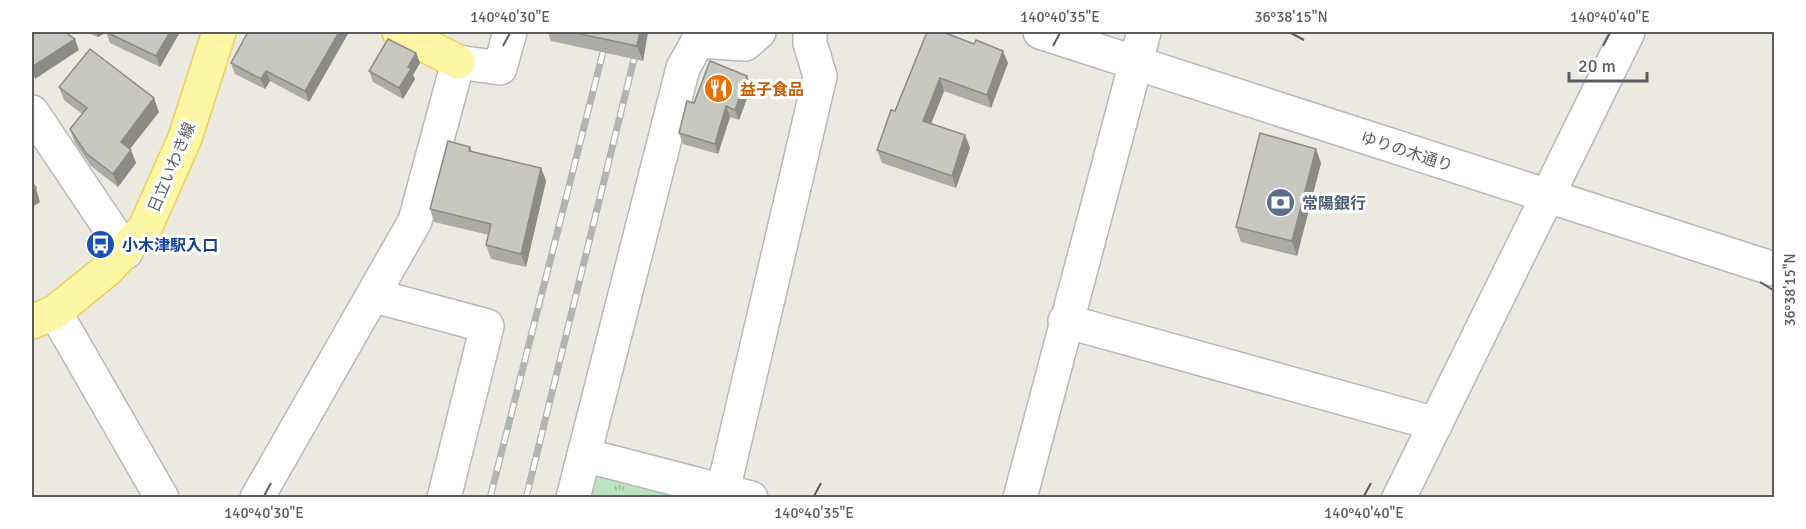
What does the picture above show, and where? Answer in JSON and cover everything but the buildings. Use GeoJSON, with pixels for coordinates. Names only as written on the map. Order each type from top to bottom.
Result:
{"type":"FeatureCollection","features":[{"type":"Feature","properties":{"kind":"main road","name":"日立いわき線"},"geometry":{"type":"LineString","coordinates":[[44,317],[126,252],[145,228],[185,138],[219,32]]}},
{"type":"Feature","properties":{"kind":"main road"},"geometry":{"type":"LineString","coordinates":[[399,32],[458,62]]}},
{"type":"Feature","properties":{"kind":"street"},"geometry":{"type":"LineString","coordinates":[[257,498],[375,296],[415,221],[458,62],[500,68],[510,32]]}},
{"type":"Feature","properties":{"kind":"street"},"geometry":{"type":"LineString","coordinates":[[573,498],[683,68],[698,41],[745,44],[759,32]]}},
{"type":"Feature","properties":{"kind":"street"},"geometry":{"type":"LineString","coordinates":[[584,455],[732,495],[820,76],[810,43],[810,32]]}},
{"type":"Feature","properties":{"kind":"street","name":"ゆりの木通り"},"geometry":{"type":"LineString","coordinates":[[1040,32],[1139,47],[1547,197],[1774,269]]}},
{"type":"Feature","properties":{"kind":"street"},"geometry":{"type":"LineString","coordinates":[[1399,498],[1628,32]]}},
{"type":"Feature","properties":{"kind":"street"},"geometry":{"type":"LineString","coordinates":[[1020,498],[1139,47]]}},
{"type":"Feature","properties":{"kind":"street"},"geometry":{"type":"LineString","coordinates":[[32,112],[126,252]]}},
{"type":"Feature","properties":{"kind":"street"},"geometry":{"type":"LineString","coordinates":[[375,296],[487,326],[444,498]]}},
{"type":"Feature","properties":{"kind":"street"},"geometry":{"type":"LineString","coordinates":[[44,317],[162,498]]}},
{"type":"Feature","properties":{"kind":"street"},"geometry":{"type":"LineString","coordinates":[[1065,321],[1436,424]]}},
{"type":"Feature","properties":{"kind":"green space"},"geometry":{"type":"Polygon","coordinates":[[[599,468],[701,498],[584,498],[599,468]]]}},
{"type":"Feature","properties":{"kind":"railway"},"geometry":{"type":"LineString","coordinates":[[490,498],[603,52]]}},
{"type":"Feature","properties":{"kind":"railway"},"geometry":{"type":"LineString","coordinates":[[526,498],[634,59]]}},
{"type":"Feature","properties":{"kind":"place","name":"益子食品"},"geometry":{"type":"Point","coordinates":[719,89]}},
{"type":"Feature","properties":{"kind":"place","name":"常陽銀行"},"geometry":{"type":"Point","coordinates":[1281,203]}},
{"type":"Feature","properties":{"kind":"place","name":"小木津駅入口"},"geometry":{"type":"Point","coordinates":[101,245]}}]}
